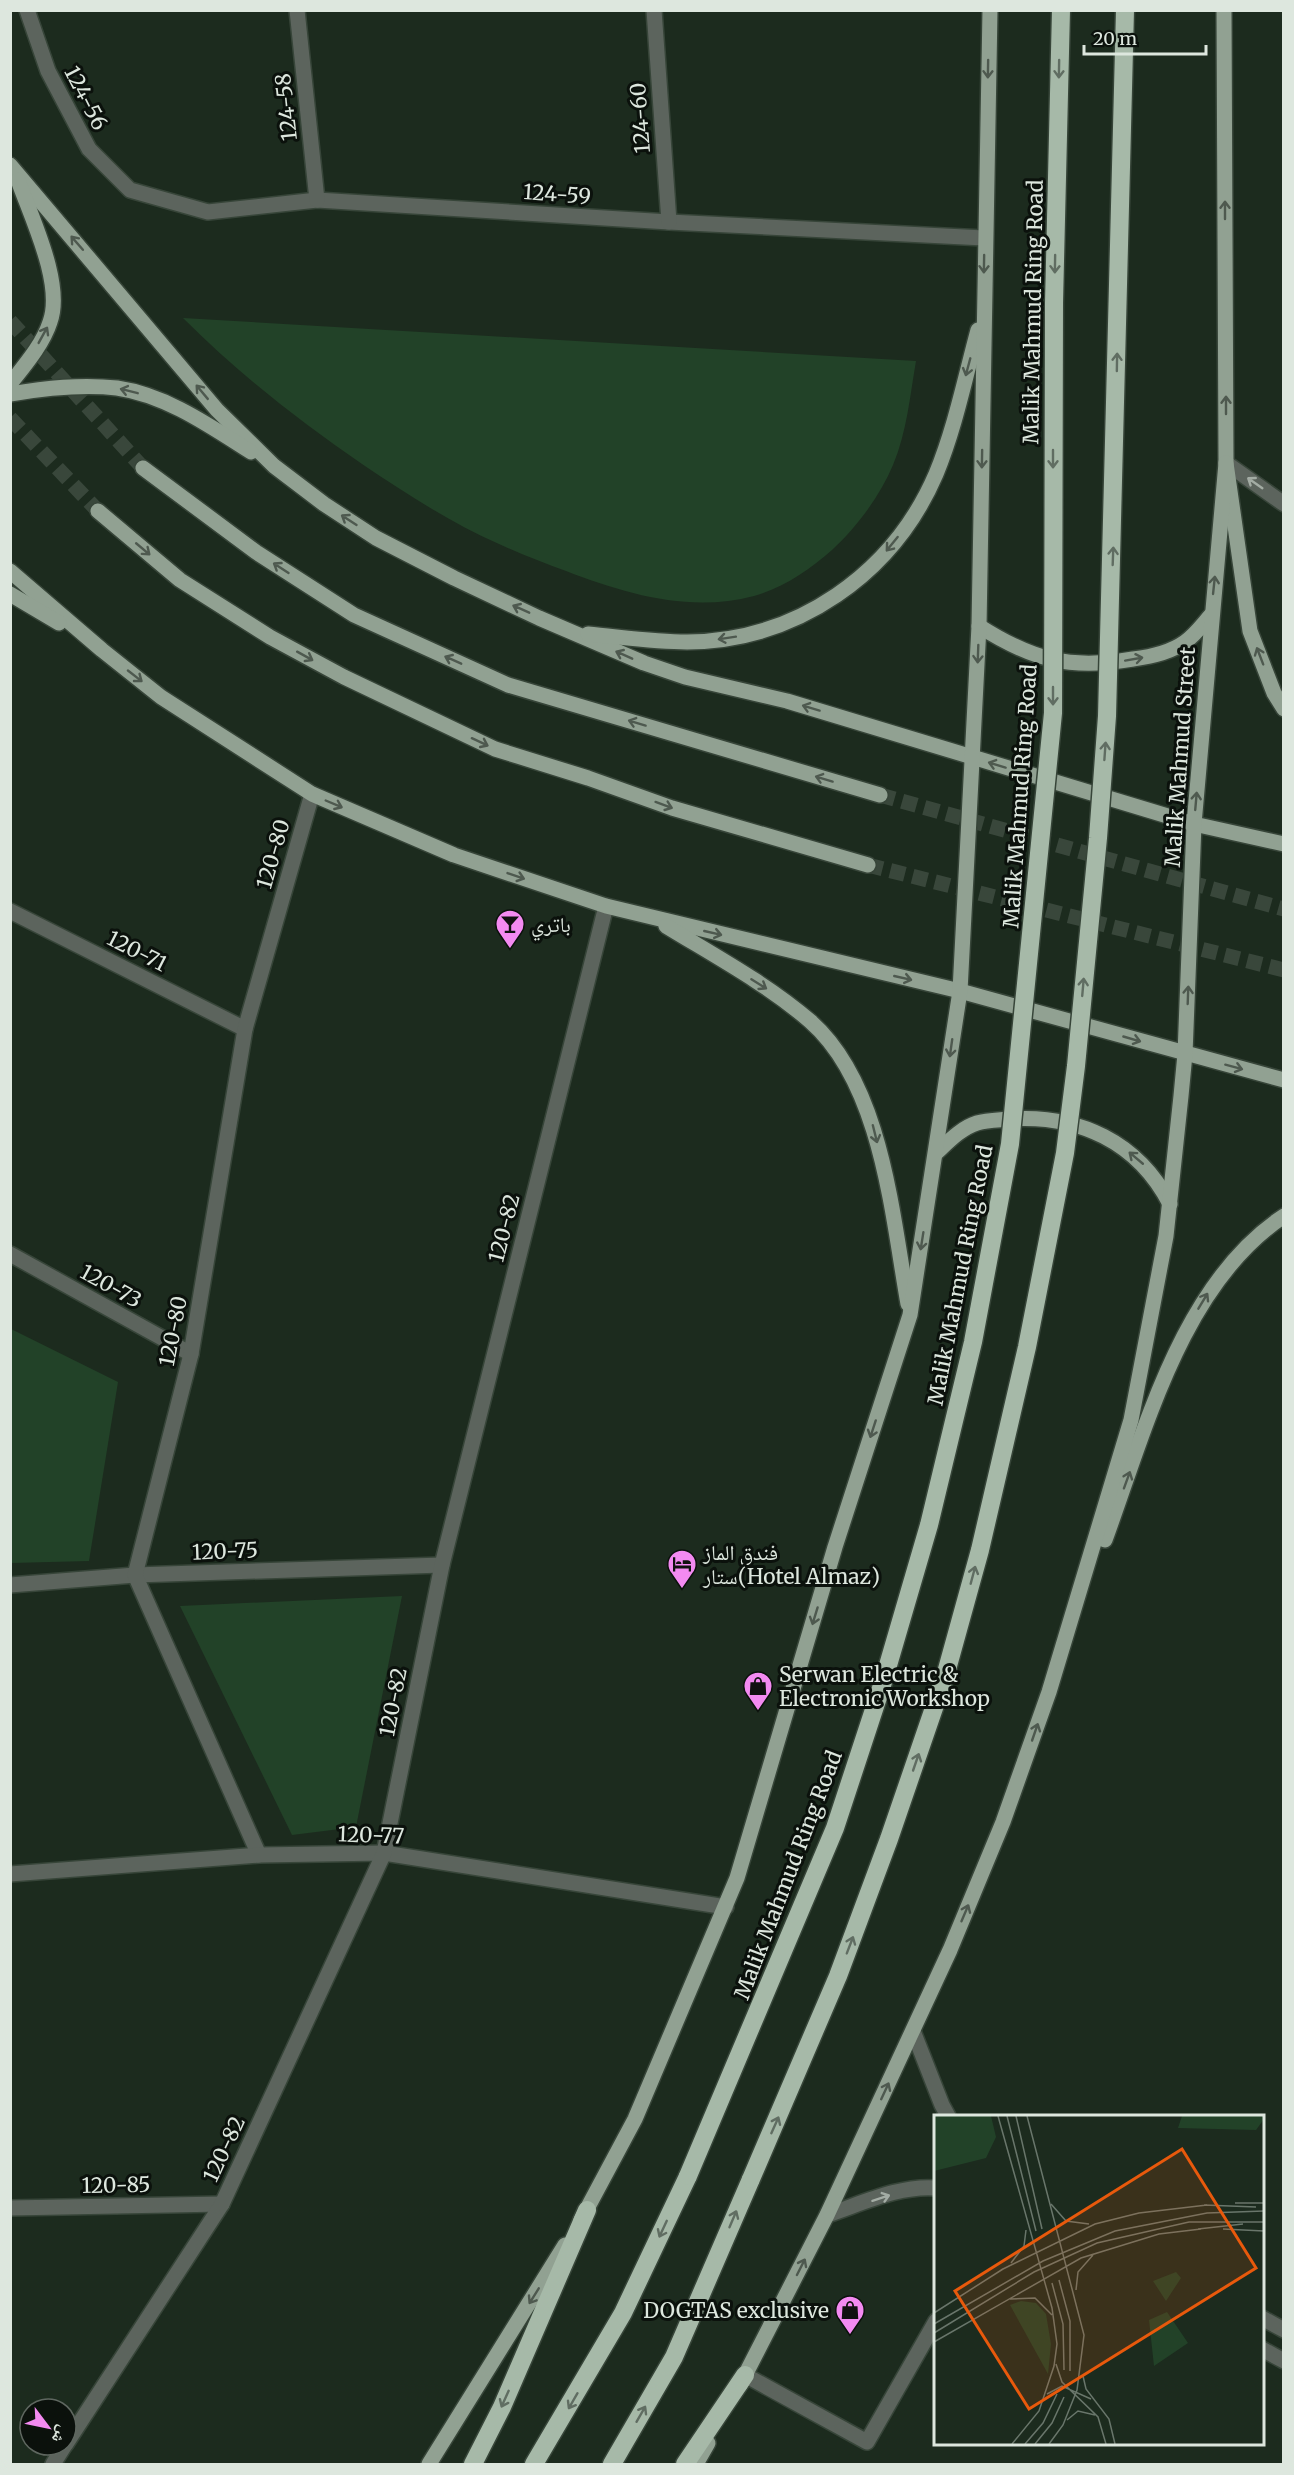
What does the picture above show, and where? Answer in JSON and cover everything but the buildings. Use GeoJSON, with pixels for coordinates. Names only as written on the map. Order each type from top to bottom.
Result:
{"type":"FeatureCollection","features":[{"type":"Feature","properties":{"kind":"highway","name":"Malik Mahmud Ring Road"},"geometry":{"type":"LineString","coordinates":[[534,2464],[623,2313],[688,2176],[835,1828],[884,1679],[929,1525],[973,1342],[1010,1144],[1053,713],[1054,303],[1061,10]]}},
{"type":"Feature","properties":{"kind":"highway"},"geometry":{"type":"LineString","coordinates":[[612,2464],[674,2357],[838,1976],[890,1839],[946,1673],[980,1550],[1022,1370],[1065,1153],[1098,838],[1107,716],[1125,10]]}},
{"type":"Feature","properties":{"kind":"highway"},"geometry":{"type":"LineString","coordinates":[[473,2464],[502,2407],[587,2210]]}},
{"type":"Feature","properties":{"kind":"highway"},"geometry":{"type":"LineString","coordinates":[[685,2464],[745,2375]]}},
{"type":"Feature","properties":{"kind":"main road"},"geometry":{"type":"LineString","coordinates":[[429,2464],[587,2210],[635,2119],[726,1907],[737,1878],[835,1547],[910,1315],[960,991],[980,626],[984,238],[990,10]]}},
{"type":"Feature","properties":{"kind":"main road"},"geometry":{"type":"LineString","coordinates":[[1224,10],[1226,463],[1250,631],[1274,693],[1284,709]]}},
{"type":"Feature","properties":{"kind":"main road"},"geometry":{"type":"LineString","coordinates":[[10,384],[43,337],[51,321],[54,302],[44,250],[13,169]]}},
{"type":"Feature","properties":{"kind":"main road"},"geometry":{"type":"LineString","coordinates":[[13,169],[217,410],[274,466]]}},
{"type":"Feature","properties":{"kind":"main road"},"geometry":{"type":"LineString","coordinates":[[575,633],[687,642],[753,634],[825,604],[849,589],[877,563],[901,533],[921,503],[936,474],[950,435],[984,310]]}},
{"type":"Feature","properties":{"kind":"main road"},"geometry":{"type":"LineString","coordinates":[[10,394],[55,387],[92,386],[145,395],[193,416],[274,466],[324,504],[376,538],[454,578],[644,663],[685,677],[787,701],[1194,824],[1284,844]]}},
{"type":"Feature","properties":{"kind":"main road","name":"Malik Mahmud Street"},"geometry":{"type":"LineString","coordinates":[[1185,1054],[1194,824],[1226,463]]}},
{"type":"Feature","properties":{"kind":"main road"},"geometry":{"type":"LineString","coordinates":[[142,468],[256,552],[354,615],[508,685],[880,795]]}},
{"type":"Feature","properties":{"kind":"main road"},"geometry":{"type":"LineString","coordinates":[[98,511],[180,580],[270,637],[344,677],[495,749],[588,778],[672,808],[868,865]]}},
{"type":"Feature","properties":{"kind":"main road"},"geometry":{"type":"LineString","coordinates":[[10,571],[161,697],[312,795],[454,855],[606,906],[656,920],[960,991],[1284,1080]]}},
{"type":"Feature","properties":{"kind":"main road"},"geometry":{"type":"LineString","coordinates":[[10,594],[102,650]]}},
{"type":"Feature","properties":{"kind":"main road"},"geometry":{"type":"LineString","coordinates":[[980,626],[1010,645],[1045,658],[1083,664],[1109,663],[1150,657],[1185,642],[1211,615]]}},
{"type":"Feature","properties":{"kind":"main road"},"geometry":{"type":"LineString","coordinates":[[656,920],[780,998],[812,1023],[836,1052],[854,1080],[872,1124],[882,1162],[910,1315]]}},
{"type":"Feature","properties":{"kind":"main road"},"geometry":{"type":"LineString","coordinates":[[1049,1692],[1131,1420],[1162,1260],[1185,1054]]}},
{"type":"Feature","properties":{"kind":"main road"},"geometry":{"type":"LineString","coordinates":[[936,1153],[954,1136],[976,1123],[1031,1118],[1058,1119],[1100,1134],[1126,1150],[1150,1172],[1170,1204]]}},
{"type":"Feature","properties":{"kind":"main road"},"geometry":{"type":"LineString","coordinates":[[696,2464],[827,2216],[913,2031],[1003,1822],[1167,1370],[1208,1292],[1246,1245],[1284,1216]]}},
{"type":"Feature","properties":{"kind":"street","name":"124-56"},"geometry":{"type":"LineString","coordinates":[[27,10],[48,71],[89,149],[130,190]]}},
{"type":"Feature","properties":{"kind":"street","name":"124-58"},"geometry":{"type":"LineString","coordinates":[[297,10],[317,200]]}},
{"type":"Feature","properties":{"kind":"street","name":"124-60"},"geometry":{"type":"LineString","coordinates":[[654,10],[669,222]]}},
{"type":"Feature","properties":{"kind":"street","name":"124-59"},"geometry":{"type":"LineString","coordinates":[[130,190],[208,212],[317,200],[669,222],[984,238]]}},
{"type":"Feature","properties":{"kind":"street"},"geometry":{"type":"LineString","coordinates":[[1226,463],[1284,504]]}},
{"type":"Feature","properties":{"kind":"street","name":"120-80"},"geometry":{"type":"LineString","coordinates":[[135,1575],[192,1354],[245,1029],[312,795]]}},
{"type":"Feature","properties":{"kind":"street","name":"120-82"},"geometry":{"type":"LineString","coordinates":[[78,2426],[222,2204],[384,1853],[442,1565],[606,906]]}},
{"type":"Feature","properties":{"kind":"street","name":"120-71"},"geometry":{"type":"LineString","coordinates":[[10,911],[245,1029]]}},
{"type":"Feature","properties":{"kind":"street","name":"120-73"},"geometry":{"type":"LineString","coordinates":[[10,1254],[192,1354]]}},
{"type":"Feature","properties":{"kind":"street","name":"120-75"},"geometry":{"type":"LineString","coordinates":[[10,1585],[135,1575],[442,1565]]}},
{"type":"Feature","properties":{"kind":"street"},"geometry":{"type":"LineString","coordinates":[[135,1575],[259,1855]]}},
{"type":"Feature","properties":{"kind":"street","name":"120-77"},"geometry":{"type":"LineString","coordinates":[[10,1874],[259,1855],[384,1853],[726,1907]]}},
{"type":"Feature","properties":{"kind":"street"},"geometry":{"type":"LineString","coordinates":[[913,2031],[947,2115]]}},
{"type":"Feature","properties":{"kind":"street"},"geometry":{"type":"LineString","coordinates":[[827,2216],[899,2192],[922,2187],[934,2188]]}},
{"type":"Feature","properties":{"kind":"street","name":"120-85"},"geometry":{"type":"LineString","coordinates":[[10,2208],[222,2204]]}},
{"type":"Feature","properties":{"kind":"street"},"geometry":{"type":"LineString","coordinates":[[1264,2319],[1284,2330]]}},
{"type":"Feature","properties":{"kind":"street"},"geometry":{"type":"LineString","coordinates":[[745,2375],[867,2442],[934,2325]]}},
{"type":"Feature","properties":{"kind":"street"},"geometry":{"type":"LineString","coordinates":[[1264,2350],[1284,2361]]}},
{"type":"Feature","properties":{"kind":"green space"},"geometry":{"type":"Polygon","coordinates":[[[183,318],[916,361],[905,427],[888,477],[859,521],[841,541],[805,571],[765,593],[730,601],[682,602],[635,594],[541,562],[481,536],[446,517],[362,464],[292,413],[225,358],[183,318]]]}},
{"type":"Feature","properties":{"kind":"green space"},"geometry":{"type":"Polygon","coordinates":[[[11,1329],[118,1382],[89,1561],[11,1563],[11,1329]]]}},
{"type":"Feature","properties":{"kind":"green space"},"geometry":{"type":"Polygon","coordinates":[[[402,1596],[356,1827],[292,1835],[180,1606],[402,1596]]]}},
{"type":"Feature","properties":{"kind":"tunnel"},"geometry":{"type":"LineString","coordinates":[[10,321],[143,468]]}},
{"type":"Feature","properties":{"kind":"tunnel"},"geometry":{"type":"LineString","coordinates":[[10,418],[98,511]]}},
{"type":"Feature","properties":{"kind":"tunnel"},"geometry":{"type":"LineString","coordinates":[[880,795],[1284,909]]}},
{"type":"Feature","properties":{"kind":"tunnel"},"geometry":{"type":"LineString","coordinates":[[868,865],[1284,970]]}},
{"type":"Feature","properties":{"kind":"place","name":"باتري"},"geometry":{"type":"Point","coordinates":[510,950]}},
{"type":"Feature","properties":{"kind":"place","name":"فندق الماز ستار(Hotel Almaz)"},"geometry":{"type":"Point","coordinates":[682,1590]}},
{"type":"Feature","properties":{"kind":"place","name":"Serwan Electric & Electronic Workshop"},"geometry":{"type":"Point","coordinates":[758,1712]}},
{"type":"Feature","properties":{"kind":"place","name":"DOGTAS exclusive"},"geometry":{"type":"Point","coordinates":[850,2336]}}]}
